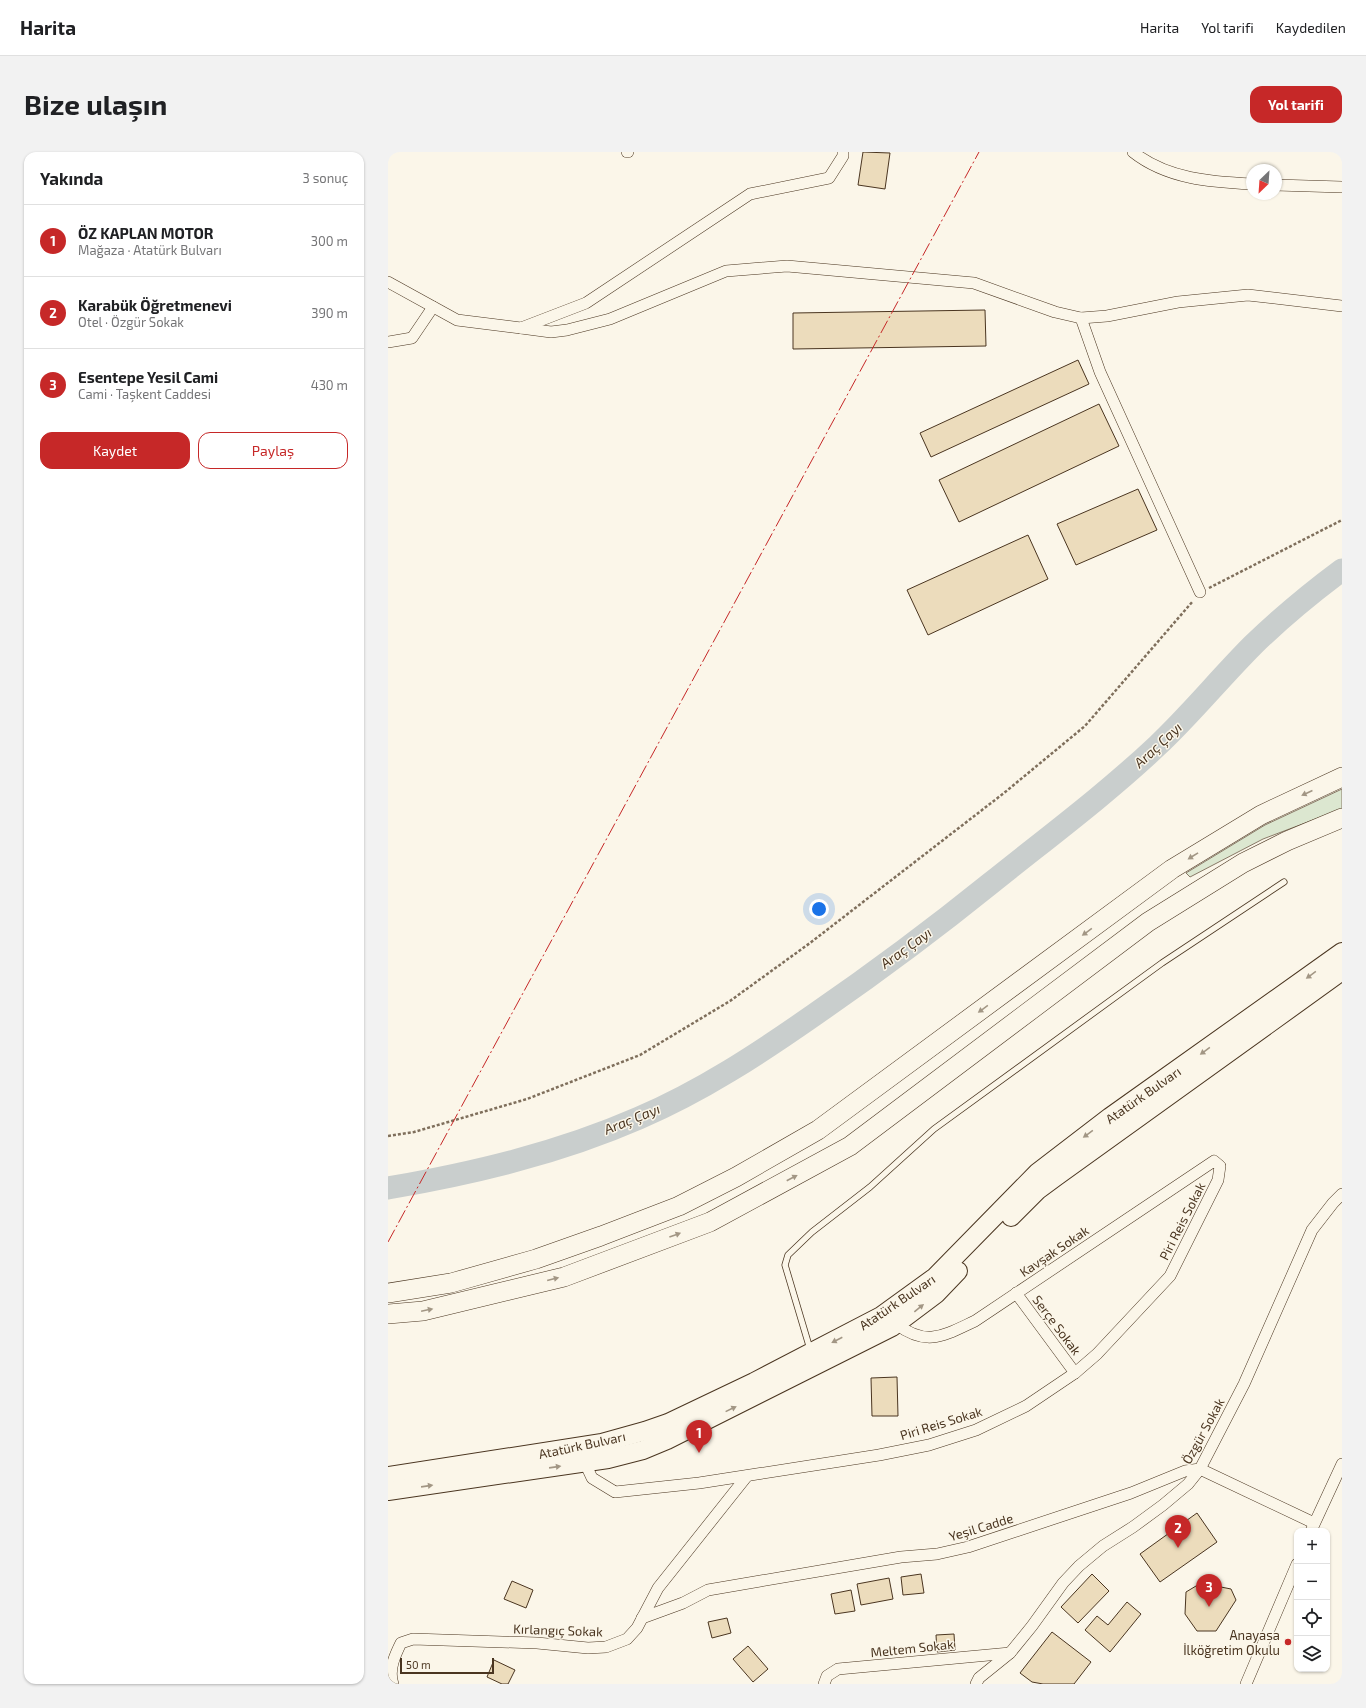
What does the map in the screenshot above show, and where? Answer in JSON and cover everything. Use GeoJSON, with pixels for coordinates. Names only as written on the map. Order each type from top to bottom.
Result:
{"type":"FeatureCollection","features":[{"type":"Feature","properties":{"kind":"highway"},"geometry":{"type":"LineString","coordinates":[[388,1294],[451,1283],[543,1256],[601,1236],[679,1206],[736,1177],[818,1130],[1172,869],[1261,815],[1342,777]]}},
{"type":"Feature","properties":{"kind":"highway"},"geometry":{"type":"LineString","coordinates":[[388,1314],[423,1311],[564,1276],[710,1222],[850,1146],[1148,922],[1243,863],[1287,840],[1342,818]]}},
{"type":"Feature","properties":{"kind":"main road","name":"Atatürk Bulvarı"},"geometry":{"type":"LineString","coordinates":[[388,1491],[583,1455],[622,1438],[668,1423],[812,1353],[881,1316],[935,1277],[1037,1173],[1110,1118],[1342,952]]}},
{"type":"Feature","properties":{"kind":"main road","name":"Atatürk Bulvarı"},"geometry":{"type":"LineString","coordinates":[[388,1476],[583,1455],[627,1454],[667,1440],[896,1324],[936,1294],[1038,1190],[1342,971]]}},
{"type":"Feature","properties":{"kind":"street"},"geometry":{"type":"LineString","coordinates":[[521,328],[586,303],[750,194],[829,178],[843,156],[843,152]]}},
{"type":"Feature","properties":{"kind":"street"},"geometry":{"type":"LineString","coordinates":[[1133,152],[1139,157],[1182,177],[1246,183]]}},
{"type":"Feature","properties":{"kind":"street"},"geometry":{"type":"LineString","coordinates":[[1282,185],[1342,187]]}},
{"type":"Feature","properties":{"kind":"street"},"geometry":{"type":"LineString","coordinates":[[388,282],[457,320],[551,332],[567,330],[610,319],[726,271],[787,266],[974,283],[1055,312],[1081,318],[1107,316],[1178,302],[1248,295],[1342,306]]}},
{"type":"Feature","properties":{"kind":"street"},"geometry":{"type":"LineString","coordinates":[[388,342],[412,338],[433,307]]}},
{"type":"Feature","properties":{"kind":"street"},"geometry":{"type":"LineString","coordinates":[[1081,318],[1100,372],[1200,592]]}},
{"type":"Feature","properties":{"kind":"street","name":"Kavşak Sokak"},"geometry":{"type":"LineString","coordinates":[[896,1324],[909,1334],[927,1338],[948,1334],[975,1321],[1214,1160],[1220,1166]]}},
{"type":"Feature","properties":{"kind":"street","name":"Piri Reis Sokak"},"geometry":{"type":"LineString","coordinates":[[583,1455],[592,1478],[615,1492],[699,1483],[879,1455],[936,1443],[976,1430],[1026,1406],[1075,1373],[1097,1354],[1170,1276],[1218,1180],[1220,1166]]}},
{"type":"Feature","properties":{"kind":"street","name":"Özgür Sokak"},"geometry":{"type":"LineString","coordinates":[[976,1684],[979,1678],[1010,1652],[1032,1626],[1063,1583],[1079,1566],[1104,1546],[1163,1505],[1188,1484],[1200,1469],[1244,1384],[1312,1230],[1333,1202],[1342,1194]]}},
{"type":"Feature","properties":{"kind":"street","name":"Serçe Sokak"},"geometry":{"type":"LineString","coordinates":[[1016,1293],[1075,1373]]}},
{"type":"Feature","properties":{"kind":"street"},"geometry":{"type":"LineString","coordinates":[[1200,1469],[1313,1527],[1342,1464]]}},
{"type":"Feature","properties":{"kind":"street","name":"Yeşil Cadde"},"geometry":{"type":"LineString","coordinates":[[642,1618],[683,1603],[708,1590],[901,1557],[937,1554],[968,1547],[1131,1493],[1185,1471],[1200,1469]]}},
{"type":"Feature","properties":{"kind":"street","name":"Kırlangıç Sokak"},"geometry":{"type":"LineString","coordinates":[[393,1684],[392,1660],[401,1642],[414,1639],[537,1643],[588,1648],[606,1647],[627,1639],[637,1628],[658,1588],[747,1476]]}},
{"type":"Feature","properties":{"kind":"street"},"geometry":{"type":"LineString","coordinates":[[1246,1684],[1294,1571]]}},
{"type":"Feature","properties":{"kind":"street","name":"Meltem Sokak"},"geometry":{"type":"LineString","coordinates":[[824,1684],[826,1676],[838,1669],[1010,1652]]}},
{"type":"Feature","properties":{"kind":"lane"},"geometry":{"type":"LineString","coordinates":[[812,1353],[785,1264],[788,1255],[812,1232],[870,1186],[934,1129],[1162,963],[1284,882]]}},
{"type":"Feature","properties":{"kind":"path"},"geometry":{"type":"LineString","coordinates":[[388,1136],[414,1132],[528,1098],[640,1055],[730,1001],[810,943],[998,797],[1085,726],[1200,592],[1342,520]]}},
{"type":"Feature","properties":{"kind":"green space"},"geometry":{"type":"Polygon","coordinates":[[[1342,789],[1342,809],[1263,839],[1190,877],[1186,873],[1265,825],[1342,789]]]}},
{"type":"Feature","properties":{"kind":"building"},"geometry":{"type":"Polygon","coordinates":[[[863,152],[890,153],[885,189],[858,185],[863,152]]]}},
{"type":"Feature","properties":{"kind":"building"},"geometry":{"type":"Polygon","coordinates":[[[985,310],[986,346],[793,349],[793,313],[985,310]]]}},
{"type":"Feature","properties":{"kind":"building"},"geometry":{"type":"Polygon","coordinates":[[[1078,360],[1089,384],[931,457],[920,433],[1078,360]]]}},
{"type":"Feature","properties":{"kind":"building"},"geometry":{"type":"Polygon","coordinates":[[[1099,404],[1119,446],[959,522],[939,480],[1099,404]]]}},
{"type":"Feature","properties":{"kind":"building"},"geometry":{"type":"Polygon","coordinates":[[[1138,489],[1157,530],[1076,565],[1057,524],[1138,489]]]}},
{"type":"Feature","properties":{"kind":"building"},"geometry":{"type":"Polygon","coordinates":[[[1028,535],[1048,579],[928,635],[907,590],[1028,535]]]}},
{"type":"Feature","properties":{"kind":"building"},"geometry":{"type":"Polygon","coordinates":[[[897,1377],[898,1416],[872,1416],[871,1378],[897,1377]]]}},
{"type":"Feature","properties":{"kind":"building"},"geometry":{"type":"Polygon","coordinates":[[[1197,1513],[1217,1542],[1160,1582],[1140,1554],[1197,1513]]]}},
{"type":"Feature","properties":{"kind":"building"},"geometry":{"type":"Polygon","coordinates":[[[921,1574],[924,1593],[903,1595],[901,1577],[921,1574]]]}},
{"type":"Feature","properties":{"kind":"building"},"geometry":{"type":"Polygon","coordinates":[[[1092,1574],[1109,1591],[1078,1623],[1061,1607],[1092,1574]]]}},
{"type":"Feature","properties":{"kind":"building"},"geometry":{"type":"Polygon","coordinates":[[[889,1578],[893,1599],[861,1605],[857,1584],[889,1578]]]}},
{"type":"Feature","properties":{"kind":"building"},"geometry":{"type":"Polygon","coordinates":[[[512,1581],[533,1590],[526,1608],[504,1599],[512,1581]]]}},
{"type":"Feature","properties":{"kind":"building"},"geometry":{"type":"Polygon","coordinates":[[[1201,1583],[1231,1589],[1236,1600],[1216,1631],[1197,1631],[1185,1614],[1186,1592],[1201,1583]]]}},
{"type":"Feature","properties":{"kind":"building"},"geometry":{"type":"Polygon","coordinates":[[[851,1590],[855,1611],[835,1614],[831,1594],[851,1590]]]}},
{"type":"Feature","properties":{"kind":"building"},"geometry":{"type":"Polygon","coordinates":[[[1127,1602],[1141,1614],[1110,1652],[1085,1630],[1097,1616],[1108,1625],[1127,1602]]]}},
{"type":"Feature","properties":{"kind":"building"},"geometry":{"type":"Polygon","coordinates":[[[727,1618],[731,1633],[712,1638],[708,1622],[727,1618]]]}},
{"type":"Feature","properties":{"kind":"building"},"geometry":{"type":"Polygon","coordinates":[[[1052,1632],[1091,1662],[1074,1684],[1043,1684],[1032,1682],[1020,1673],[1052,1632]]]}},
{"type":"Feature","properties":{"kind":"building"},"geometry":{"type":"Polygon","coordinates":[[[954,1634],[955,1650],[937,1652],[936,1635],[954,1634]]]}},
{"type":"Feature","properties":{"kind":"building"},"geometry":{"type":"Polygon","coordinates":[[[748,1646],[768,1669],[753,1682],[733,1659],[748,1646]]]}},
{"type":"Feature","properties":{"kind":"building"},"geometry":{"type":"Polygon","coordinates":[[[494,1660],[515,1670],[508,1684],[502,1684],[487,1677],[494,1660]]]}},
{"type":"Feature","properties":{"kind":"waterway","name":"Araç Çayı"},"geometry":{"type":"LineString","coordinates":[[388,1188],[452,1176],[547,1152],[578,1142],[639,1118],[685,1096],[751,1058],[837,999],[904,950],[970,900],[1096,799],[1170,734],[1253,645],[1296,606],[1342,570]]}},
{"type":"Feature","properties":{"kind":"power"},"geometry":{"type":"LineString","coordinates":[[388,1242],[979,152]]}},
{"type":"Feature","properties":{"kind":"place","name":"ÖZ KAPLAN MOTOR"},"geometry":{"type":"Point","coordinates":[699,1453]}},
{"type":"Feature","properties":{"kind":"place","name":"Karabük Öğretmenevi"},"geometry":{"type":"Point","coordinates":[1178,1548]}},
{"type":"Feature","properties":{"kind":"place","name":"Esentepe Yesil Cami"},"geometry":{"type":"Point","coordinates":[1209,1607]}},
{"type":"Feature","properties":{"kind":"place","name":"Anayasa İlköğretim Okulu"},"geometry":{"type":"Point","coordinates":[1288,1642]}}]}
